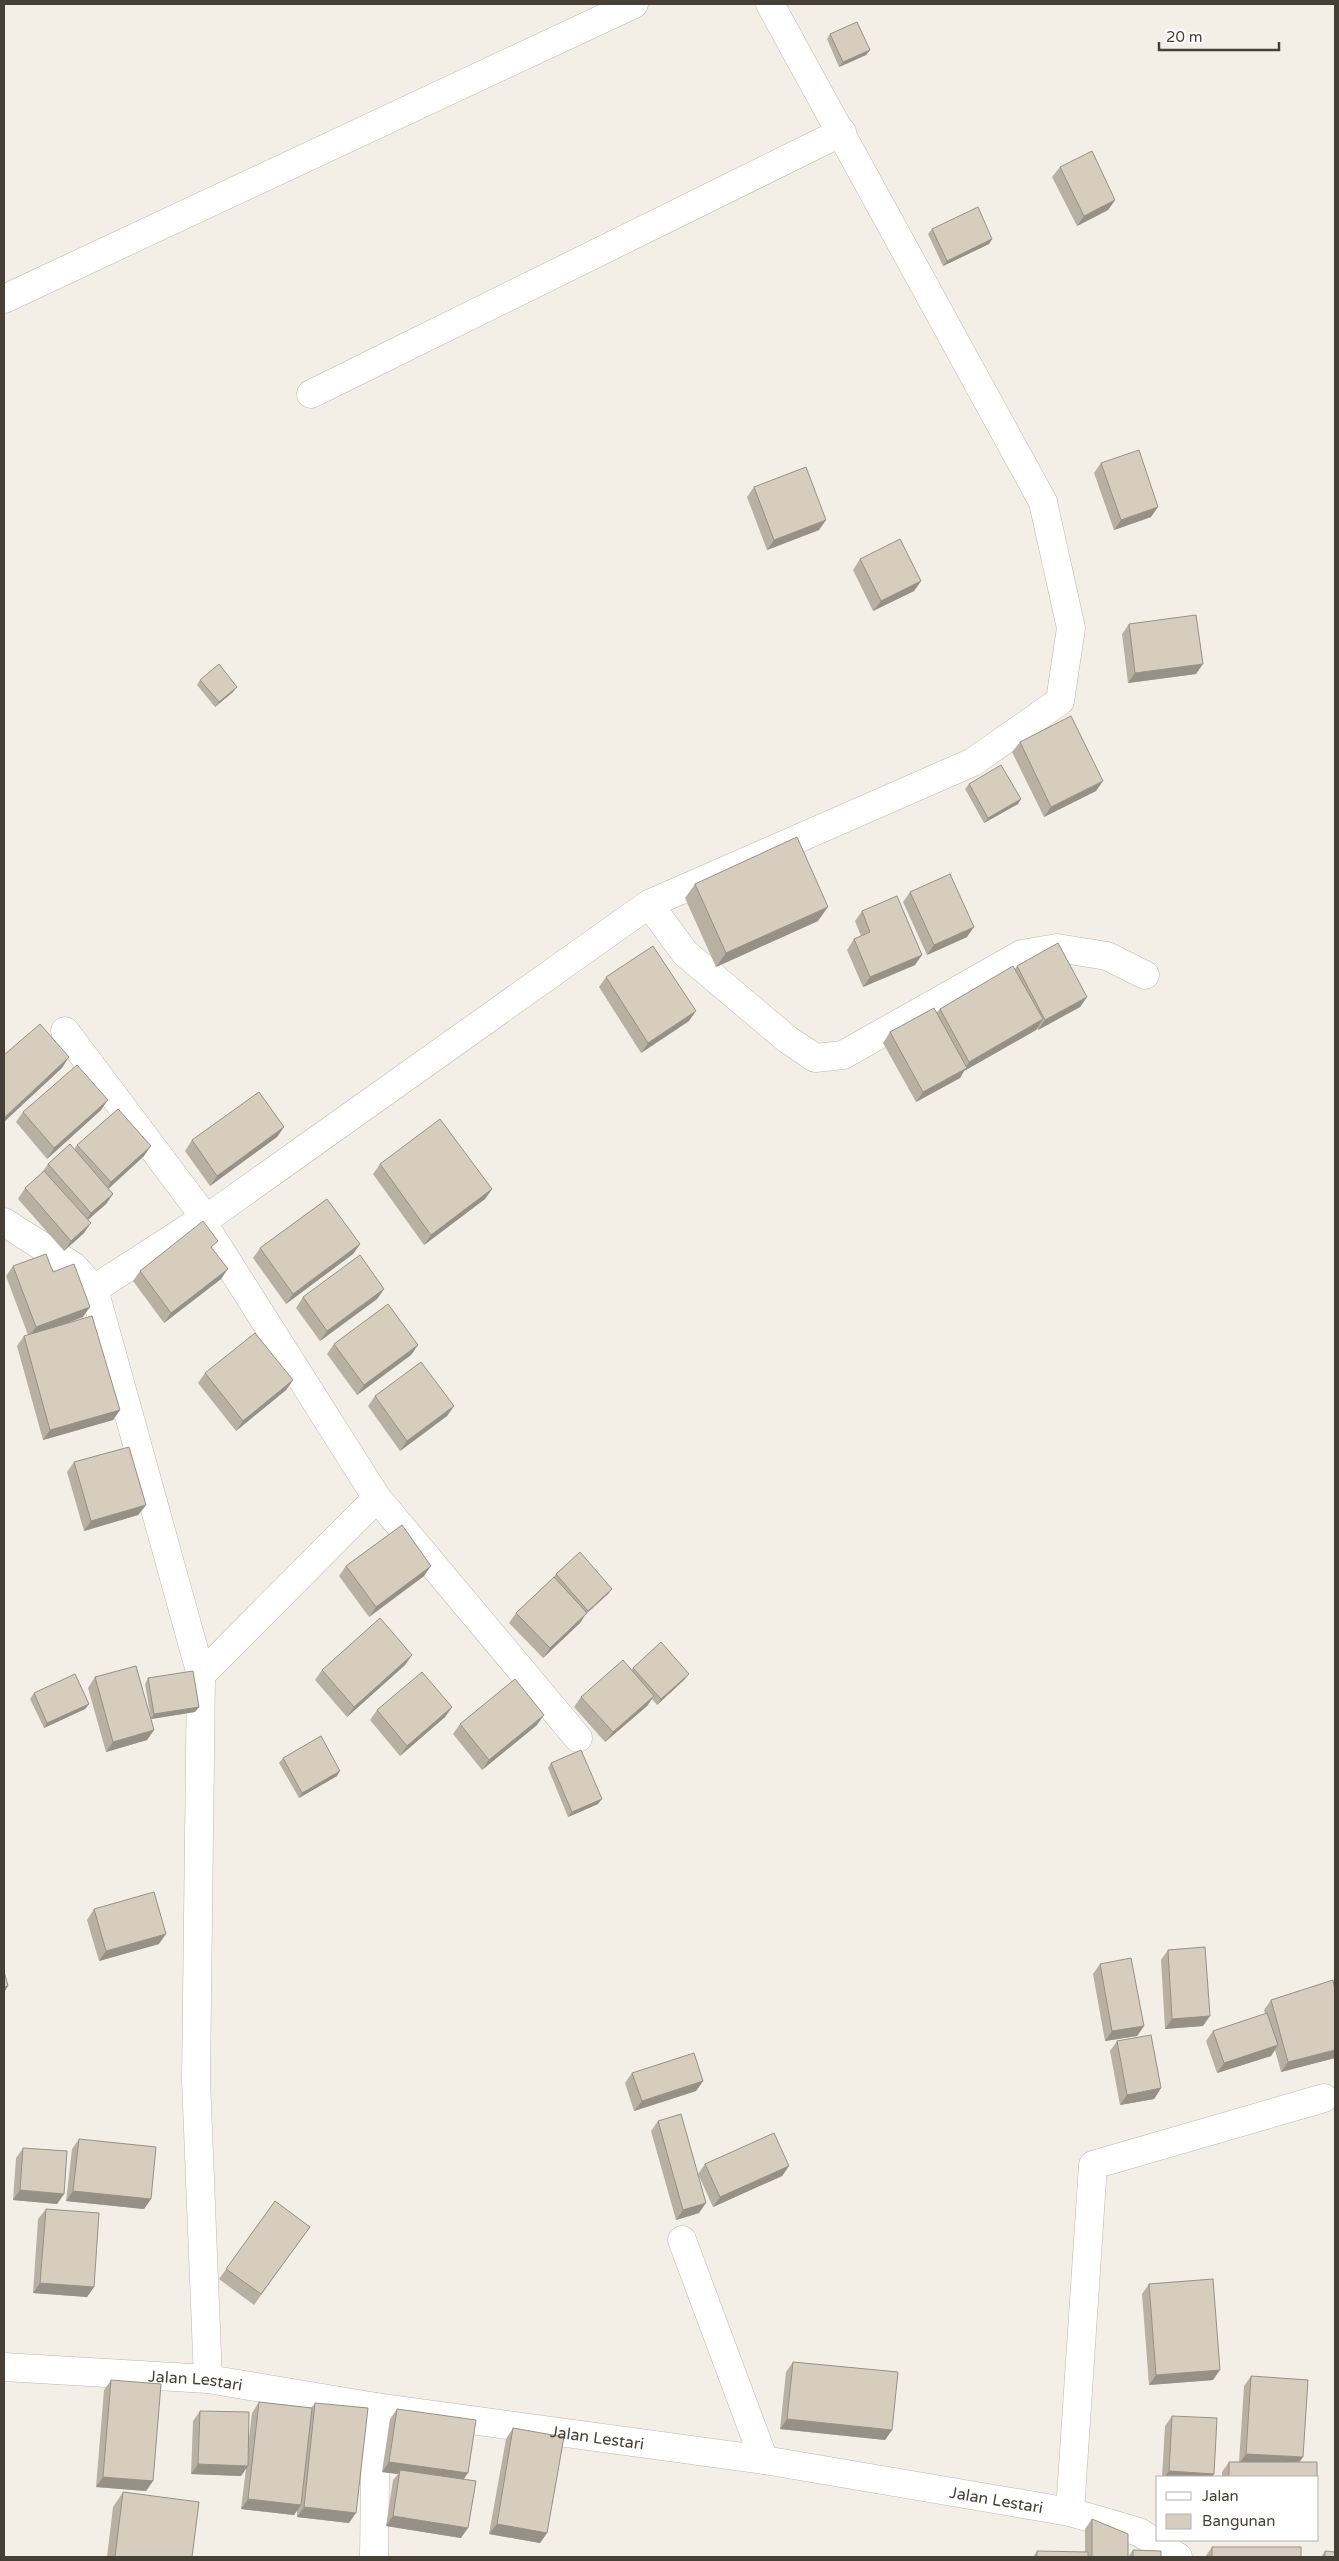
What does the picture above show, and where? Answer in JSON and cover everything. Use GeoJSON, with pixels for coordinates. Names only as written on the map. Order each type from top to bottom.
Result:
{"type":"FeatureCollection","features":[{"type":"Feature","properties":{"kind":"street"},"geometry":{"type":"LineString","coordinates":[[4,299],[634,4]]}},
{"type":"Feature","properties":{"kind":"street"},"geometry":{"type":"LineString","coordinates":[[94,1289],[204,1220],[649,904],[973,762],[1060,701],[1071,628],[1043,502],[842,132],[770,4]]}},
{"type":"Feature","properties":{"kind":"street"},"geometry":{"type":"LineString","coordinates":[[311,394],[842,132]]}},
{"type":"Feature","properties":{"kind":"street"},"geometry":{"type":"LineString","coordinates":[[649,904],[685,953],[787,1040],[815,1058],[843,1055],[1022,954],[1057,948],[1106,956],[1145,975]]}},
{"type":"Feature","properties":{"kind":"street"},"geometry":{"type":"LineString","coordinates":[[64,1031],[204,1220],[376,1498],[578,1738]]}},
{"type":"Feature","properties":{"kind":"street"},"geometry":{"type":"LineString","coordinates":[[4,1222],[73,1266],[94,1289],[201,1675],[196,2080],[208,2379]]}},
{"type":"Feature","properties":{"kind":"street"},"geometry":{"type":"LineString","coordinates":[[201,1675],[376,1498]]}},
{"type":"Feature","properties":{"kind":"street"},"geometry":{"type":"LineString","coordinates":[[1070,2512],[1093,2165],[1324,2098]]}},
{"type":"Feature","properties":{"kind":"street"},"geometry":{"type":"LineString","coordinates":[[682,2240],[764,2460]]}},
{"type":"Feature","properties":{"kind":"street","name":"Jalan Lestari"},"geometry":{"type":"LineString","coordinates":[[4,2366],[208,2379],[376,2407],[764,2460],[1070,2512],[1139,2532],[1178,2557]]}},
{"type":"Feature","properties":{"kind":"street"},"geometry":{"type":"LineString","coordinates":[[374,2557],[376,2407]]}},
{"type":"Feature","properties":{"kind":"building"},"geometry":{"type":"Polygon","coordinates":[[[857,22],[870,50],[843,62],[830,34],[857,22]]]}},
{"type":"Feature","properties":{"kind":"building"},"geometry":{"type":"Polygon","coordinates":[[[1092,151],[1115,200],[1084,216],[1060,167],[1092,151]]]}},
{"type":"Feature","properties":{"kind":"building"},"geometry":{"type":"Polygon","coordinates":[[[978,207],[992,239],[947,261],[932,229],[978,207]]]}},
{"type":"Feature","properties":{"kind":"building"},"geometry":{"type":"Polygon","coordinates":[[[1139,450],[1158,507],[1121,520],[1101,463],[1139,450]]]}},
{"type":"Feature","properties":{"kind":"building"},"geometry":{"type":"Polygon","coordinates":[[[806,467],[826,520],[774,540],[754,487],[806,467]]]}},
{"type":"Feature","properties":{"kind":"building"},"geometry":{"type":"Polygon","coordinates":[[[900,539],[921,581],[881,601],[860,559],[900,539]]]}},
{"type":"Feature","properties":{"kind":"building"},"geometry":{"type":"Polygon","coordinates":[[[1196,615],[1203,664],[1135,673],[1129,624],[1196,615]]]}},
{"type":"Feature","properties":{"kind":"building"},"geometry":{"type":"Polygon","coordinates":[[[219,664],[237,687],[219,702],[200,680],[219,664]]]}},
{"type":"Feature","properties":{"kind":"building"},"geometry":{"type":"Polygon","coordinates":[[[1071,716],[1103,781],[1051,807],[1020,742],[1071,716]]]}},
{"type":"Feature","properties":{"kind":"building"},"geometry":{"type":"Polygon","coordinates":[[[1001,765],[1021,799],[988,818],[969,784],[1001,765]]]}},
{"type":"Feature","properties":{"kind":"building"},"geometry":{"type":"Polygon","coordinates":[[[797,837],[828,907],[726,953],[695,884],[797,837]]]}},
{"type":"Feature","properties":{"kind":"building"},"geometry":{"type":"Polygon","coordinates":[[[950,874],[974,927],[934,945],[910,892],[950,874]]]}},
{"type":"Feature","properties":{"kind":"building"},"geometry":{"type":"Polygon","coordinates":[[[897,896],[922,955],[870,977],[854,939],[870,932],[862,911],[897,896]]]}},
{"type":"Feature","properties":{"kind":"building"},"geometry":{"type":"Polygon","coordinates":[[[1058,943],[1087,997],[1045,1020],[1017,966],[1058,943]]]}},
{"type":"Feature","properties":{"kind":"building"},"geometry":{"type":"Polygon","coordinates":[[[653,946],[696,1011],[648,1043],[606,977],[653,946]]]}},
{"type":"Feature","properties":{"kind":"building"},"geometry":{"type":"Polygon","coordinates":[[[1013,966],[1043,1019],[969,1062],[940,1009],[1013,966]]]}},
{"type":"Feature","properties":{"kind":"building"},"geometry":{"type":"Polygon","coordinates":[[[934,1008],[967,1068],[923,1092],[890,1032],[934,1008]]]}},
{"type":"Feature","properties":{"kind":"building"},"geometry":{"type":"Polygon","coordinates":[[[40,1024],[69,1057],[4,1118],[4,1055],[40,1024]]]}},
{"type":"Feature","properties":{"kind":"building"},"geometry":{"type":"Polygon","coordinates":[[[77,1065],[108,1100],[54,1148],[23,1112],[77,1065]]]}},
{"type":"Feature","properties":{"kind":"building"},"geometry":{"type":"Polygon","coordinates":[[[259,1092],[284,1127],[217,1176],[192,1140],[259,1092]]]}},
{"type":"Feature","properties":{"kind":"building"},"geometry":{"type":"Polygon","coordinates":[[[118,1109],[151,1146],[111,1182],[77,1145],[118,1109]]]}},
{"type":"Feature","properties":{"kind":"building"},"geometry":{"type":"Polygon","coordinates":[[[440,1119],[492,1189],[431,1235],[380,1164],[440,1119]]]}},
{"type":"Feature","properties":{"kind":"building"},"geometry":{"type":"Polygon","coordinates":[[[70,1144],[113,1194],[91,1213],[48,1164],[70,1144]]]}},
{"type":"Feature","properties":{"kind":"building"},"geometry":{"type":"Polygon","coordinates":[[[44,1171],[91,1223],[71,1241],[25,1188],[44,1171]]]}},
{"type":"Feature","properties":{"kind":"building"},"geometry":{"type":"Polygon","coordinates":[[[327,1199],[360,1244],[293,1294],[260,1248],[327,1199]]]}},
{"type":"Feature","properties":{"kind":"building"},"geometry":{"type":"Polygon","coordinates":[[[203,1221],[218,1241],[211,1247],[228,1269],[171,1313],[140,1271],[203,1221]]]}},
{"type":"Feature","properties":{"kind":"building"},"geometry":{"type":"Polygon","coordinates":[[[46,1254],[53,1272],[74,1264],[90,1307],[36,1327],[13,1266],[46,1254]]]}},
{"type":"Feature","properties":{"kind":"building"},"geometry":{"type":"Polygon","coordinates":[[[360,1255],[384,1289],[327,1331],[303,1297],[360,1255]]]}},
{"type":"Feature","properties":{"kind":"building"},"geometry":{"type":"Polygon","coordinates":[[[388,1304],[418,1345],[364,1385],[334,1344],[388,1304]]]}},
{"type":"Feature","properties":{"kind":"building"},"geometry":{"type":"Polygon","coordinates":[[[92,1316],[120,1410],[50,1430],[24,1336],[92,1316]]]}},
{"type":"Feature","properties":{"kind":"building"},"geometry":{"type":"Polygon","coordinates":[[[255,1333],[293,1380],[243,1421],[205,1373],[255,1333]]]}},
{"type":"Feature","properties":{"kind":"building"},"geometry":{"type":"Polygon","coordinates":[[[421,1362],[454,1406],[407,1441],[375,1396],[421,1362]]]}},
{"type":"Feature","properties":{"kind":"building"},"geometry":{"type":"Polygon","coordinates":[[[129,1447],[146,1505],[91,1521],[74,1462],[129,1447]]]}},
{"type":"Feature","properties":{"kind":"building"},"geometry":{"type":"Polygon","coordinates":[[[402,1525],[431,1566],[376,1607],[346,1566],[402,1525]]]}},
{"type":"Feature","properties":{"kind":"building"},"geometry":{"type":"Polygon","coordinates":[[[580,1552],[612,1589],[588,1611],[556,1574],[580,1552]]]}},
{"type":"Feature","properties":{"kind":"building"},"geometry":{"type":"Polygon","coordinates":[[[554,1577],[587,1613],[550,1648],[516,1613],[554,1577]]]}},
{"type":"Feature","properties":{"kind":"building"},"geometry":{"type":"Polygon","coordinates":[[[380,1618],[412,1655],[354,1707],[322,1670],[380,1618]]]}},
{"type":"Feature","properties":{"kind":"building"},"geometry":{"type":"Polygon","coordinates":[[[661,1642],[689,1674],[661,1699],[633,1668],[661,1642]]]}},
{"type":"Feature","properties":{"kind":"building"},"geometry":{"type":"Polygon","coordinates":[[[623,1660],[654,1696],[613,1732],[581,1697],[623,1660]]]}},
{"type":"Feature","properties":{"kind":"building"},"geometry":{"type":"Polygon","coordinates":[[[136,1666],[154,1730],[113,1742],[95,1677],[136,1666]]]}},
{"type":"Feature","properties":{"kind":"building"},"geometry":{"type":"Polygon","coordinates":[[[193,1671],[199,1707],[154,1714],[148,1678],[193,1671]]]}},
{"type":"Feature","properties":{"kind":"building"},"geometry":{"type":"Polygon","coordinates":[[[422,1672],[452,1707],[407,1746],[377,1710],[422,1672]]]}},
{"type":"Feature","properties":{"kind":"building"},"geometry":{"type":"Polygon","coordinates":[[[75,1674],[89,1704],[47,1723],[34,1693],[75,1674]]]}},
{"type":"Feature","properties":{"kind":"building"},"geometry":{"type":"Polygon","coordinates":[[[515,1679],[544,1715],[489,1760],[460,1724],[515,1679]]]}},
{"type":"Feature","properties":{"kind":"building"},"geometry":{"type":"Polygon","coordinates":[[[321,1736],[340,1771],[302,1793],[283,1758],[321,1736]]]}},
{"type":"Feature","properties":{"kind":"building"},"geometry":{"type":"Polygon","coordinates":[[[581,1750],[602,1799],[572,1812],[551,1763],[581,1750]]]}},
{"type":"Feature","properties":{"kind":"building"},"geometry":{"type":"Polygon","coordinates":[[[154,1892],[166,1934],[106,1951],[94,1909],[154,1892]]]}},
{"type":"Feature","properties":{"kind":"building"},"geometry":{"type":"Polygon","coordinates":[[[1205,1947],[1210,2016],[1172,2019],[1168,1950],[1205,1947]]]}},
{"type":"Feature","properties":{"kind":"building"},"geometry":{"type":"Polygon","coordinates":[[[1131,1958],[1144,2026],[1112,2031],[1100,1964],[1131,1958]]]}},
{"type":"Feature","properties":{"kind":"building"},"geometry":{"type":"Polygon","coordinates":[[[4,1971],[8,1986],[4,1987],[4,1971]]]}},
{"type":"Feature","properties":{"kind":"building"},"geometry":{"type":"Polygon","coordinates":[[[1333,1980],[1335,1991],[1335,2050],[1288,2062],[1271,2000],[1333,1980]]]}},
{"type":"Feature","properties":{"kind":"building"},"geometry":{"type":"Polygon","coordinates":[[[1267,2013],[1278,2045],[1224,2063],[1213,2031],[1267,2013]]]}},
{"type":"Feature","properties":{"kind":"building"},"geometry":{"type":"Polygon","coordinates":[[[1151,2035],[1161,2088],[1127,2095],[1117,2041],[1151,2035]]]}},
{"type":"Feature","properties":{"kind":"building"},"geometry":{"type":"Polygon","coordinates":[[[694,2053],[703,2081],[642,2101],[632,2073],[694,2053]]]}},
{"type":"Feature","properties":{"kind":"building"},"geometry":{"type":"Polygon","coordinates":[[[681,2114],[706,2203],[683,2210],[658,2121],[681,2114]]]}},
{"type":"Feature","properties":{"kind":"building"},"geometry":{"type":"Polygon","coordinates":[[[774,2133],[789,2166],[720,2197],[705,2164],[774,2133]]]}},
{"type":"Feature","properties":{"kind":"building"},"geometry":{"type":"Polygon","coordinates":[[[79,2139],[156,2147],[151,2199],[73,2191],[79,2139]]]}},
{"type":"Feature","properties":{"kind":"building"},"geometry":{"type":"Polygon","coordinates":[[[23,2148],[67,2151],[64,2194],[20,2190],[23,2148]]]}},
{"type":"Feature","properties":{"kind":"building"},"geometry":{"type":"Polygon","coordinates":[[[275,2201],[310,2227],[261,2294],[226,2269],[275,2201]]]}},
{"type":"Feature","properties":{"kind":"building"},"geometry":{"type":"Polygon","coordinates":[[[46,2209],[99,2213],[94,2287],[40,2283],[46,2209]]]}},
{"type":"Feature","properties":{"kind":"building"},"geometry":{"type":"Polygon","coordinates":[[[1213,2279],[1220,2370],[1156,2375],[1149,2284],[1213,2279]]]}},
{"type":"Feature","properties":{"kind":"building"},"geometry":{"type":"Polygon","coordinates":[[[793,2362],[898,2372],[892,2430],[787,2419],[793,2362]]]}},
{"type":"Feature","properties":{"kind":"building"},"geometry":{"type":"Polygon","coordinates":[[[1251,2376],[1308,2380],[1303,2457],[1246,2454],[1251,2376]]]}},
{"type":"Feature","properties":{"kind":"building"},"geometry":{"type":"Polygon","coordinates":[[[111,2380],[161,2384],[153,2481],[103,2477],[111,2380]]]}},
{"type":"Feature","properties":{"kind":"building"},"geometry":{"type":"Polygon","coordinates":[[[259,2402],[312,2408],[301,2505],[248,2499],[259,2402]]]}},
{"type":"Feature","properties":{"kind":"building"},"geometry":{"type":"Polygon","coordinates":[[[315,2403],[368,2408],[356,2513],[304,2507],[315,2403]]]}},
{"type":"Feature","properties":{"kind":"building"},"geometry":{"type":"Polygon","coordinates":[[[397,2409],[476,2420],[468,2473],[389,2462],[397,2409]]]}},
{"type":"Feature","properties":{"kind":"building"},"geometry":{"type":"Polygon","coordinates":[[[200,2411],[249,2412],[248,2466],[198,2464],[200,2411]]]}},
{"type":"Feature","properties":{"kind":"building"},"geometry":{"type":"Polygon","coordinates":[[[1172,2416],[1217,2418],[1214,2474],[1169,2471],[1172,2416]]]}},
{"type":"Feature","properties":{"kind":"building"},"geometry":{"type":"Polygon","coordinates":[[[513,2428],[564,2437],[547,2533],[497,2524],[513,2428]]]}},
{"type":"Feature","properties":{"kind":"building"},"geometry":{"type":"Polygon","coordinates":[[[1229,2462],[1317,2462],[1317,2476],[1229,2476],[1229,2462]]]}},
{"type":"Feature","properties":{"kind":"building"},"geometry":{"type":"Polygon","coordinates":[[[400,2470],[476,2481],[468,2528],[393,2516],[400,2470]]]}},
{"type":"Feature","properties":{"kind":"building"},"geometry":{"type":"Polygon","coordinates":[[[123,2492],[199,2502],[192,2557],[115,2557],[123,2492]]]}},
{"type":"Feature","properties":{"kind":"building"},"geometry":{"type":"Polygon","coordinates":[[[1092,2519],[1128,2534],[1128,2557],[1092,2557],[1092,2519]]]}},
{"type":"Feature","properties":{"kind":"building"},"geometry":{"type":"Polygon","coordinates":[[[1212,2547],[1301,2547],[1301,2557],[1212,2557],[1212,2547]]]}},
{"type":"Feature","properties":{"kind":"building"},"geometry":{"type":"Polygon","coordinates":[[[1133,2550],[1161,2551],[1161,2557],[1133,2557],[1133,2550]]]}},
{"type":"Feature","properties":{"kind":"building"},"geometry":{"type":"Polygon","coordinates":[[[1037,2551],[1088,2552],[1088,2557],[1037,2557],[1037,2551]]]}},
{"type":"Feature","properties":{"kind":"building"},"geometry":{"type":"Polygon","coordinates":[[[1325,2551],[1335,2552],[1335,2557],[1325,2557],[1325,2551]]]}}]}
